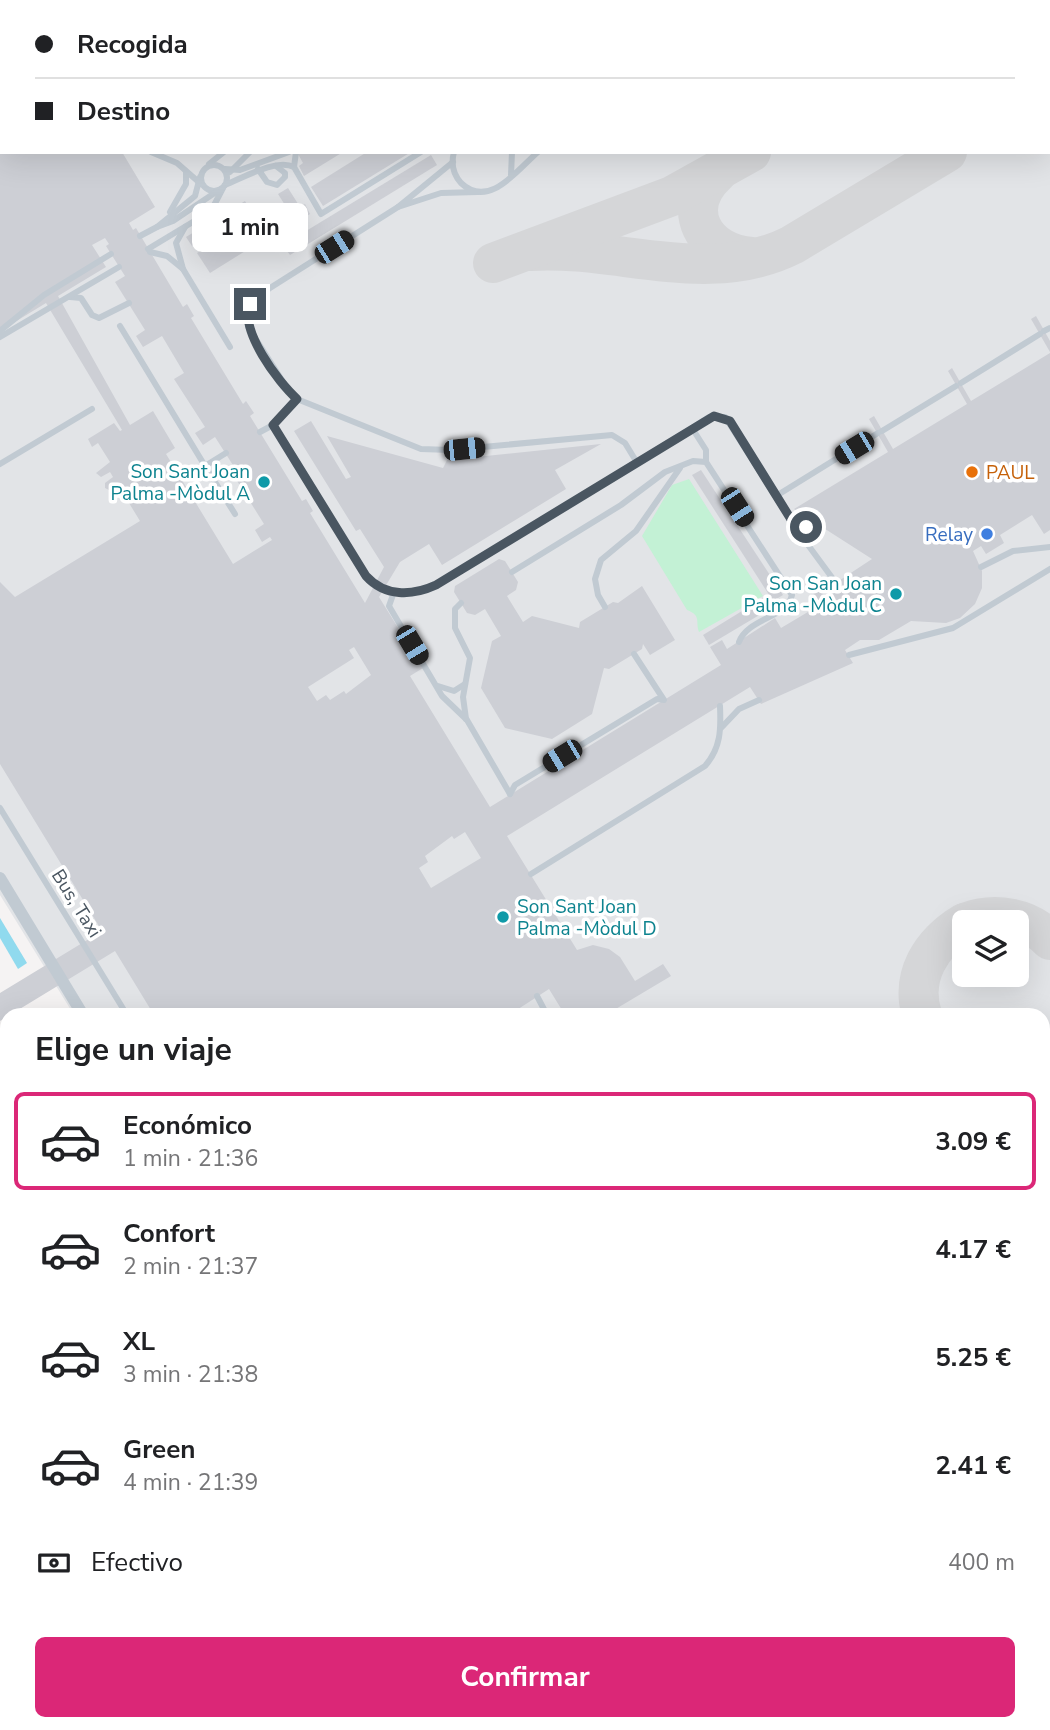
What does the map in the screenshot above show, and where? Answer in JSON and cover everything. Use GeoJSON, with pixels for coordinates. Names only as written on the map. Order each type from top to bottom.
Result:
{"type":"FeatureCollection","features":[{"type":"Feature","properties":{"kind":"street"},"geometry":{"type":"LineString","coordinates":[[0,878],[79,1008]]}},
{"type":"Feature","properties":{"kind":"lane"},"geometry":{"type":"LineString","coordinates":[[156,154],[177,163],[210,191],[260,171],[289,164],[294,167],[321,214],[418,154]]}},
{"type":"Feature","properties":{"kind":"lane"},"geometry":{"type":"LineString","coordinates":[[141,236],[195,196],[207,166],[222,154]]}},
{"type":"Feature","properties":{"kind":"lane"},"geometry":{"type":"LineString","coordinates":[[183,269],[167,256],[149,250],[211,211],[229,173],[248,154]]}},
{"type":"Feature","properties":{"kind":"lane"},"geometry":{"type":"LineString","coordinates":[[229,173],[284,154]]}},
{"type":"Feature","properties":{"kind":"lane"},"geometry":{"type":"LineString","coordinates":[[294,167],[296,154]]}},
{"type":"Feature","properties":{"kind":"lane"},"geometry":{"type":"LineString","coordinates":[[506,183],[513,166],[512,154]]}},
{"type":"Feature","properties":{"kind":"lane"},"geometry":{"type":"LineString","coordinates":[[398,207],[441,193],[488,192],[506,183],[536,154]]}},
{"type":"Feature","properties":{"kind":"lane"},"geometry":{"type":"LineString","coordinates":[[453,156],[457,178],[478,192]]}},
{"type":"Feature","properties":{"kind":"lane"},"geometry":{"type":"LineString","coordinates":[[453,156],[398,207],[270,288],[250,304],[248,327],[282,384],[297,399],[421,449],[450,450],[612,435],[625,443],[636,461]]}},
{"type":"Feature","properties":{"kind":"lane"},"geometry":{"type":"LineString","coordinates":[[207,166],[216,164],[229,173]]}},
{"type":"Feature","properties":{"kind":"lane"},"geometry":{"type":"LineString","coordinates":[[251,166],[260,171],[267,182],[277,185],[284,181],[285,173],[276,166]]}},
{"type":"Feature","properties":{"kind":"lane"},"geometry":{"type":"LineString","coordinates":[[168,215],[186,184],[186,173]]}},
{"type":"Feature","properties":{"kind":"lane"},"geometry":{"type":"LineString","coordinates":[[156,226],[173,221],[223,187]]}},
{"type":"Feature","properties":{"kind":"lane"},"geometry":{"type":"LineString","coordinates":[[185,227],[176,243],[183,269],[230,347]]}},
{"type":"Feature","properties":{"kind":"lane"},"geometry":{"type":"LineString","coordinates":[[0,331],[44,295],[111,254]]}},
{"type":"Feature","properties":{"kind":"lane"},"geometry":{"type":"LineString","coordinates":[[0,337],[119,267]]}},
{"type":"Feature","properties":{"kind":"lane"},"geometry":{"type":"LineString","coordinates":[[69,297],[81,298],[92,315],[99,318],[129,303]]}},
{"type":"Feature","properties":{"kind":"lane"},"geometry":{"type":"LineString","coordinates":[[120,326],[235,514]]}},
{"type":"Feature","properties":{"kind":"lane"},"geometry":{"type":"LineString","coordinates":[[776,496],[1045,331]]}},
{"type":"Feature","properties":{"kind":"lane"},"geometry":{"type":"LineString","coordinates":[[260,432],[273,425],[297,399]]}},
{"type":"Feature","properties":{"kind":"lane"},"geometry":{"type":"LineString","coordinates":[[0,464],[92,409]]}},
{"type":"Feature","properties":{"kind":"lane"},"geometry":{"type":"LineString","coordinates":[[273,425],[366,576],[372,583],[394,592],[422,591],[436,585],[714,416],[730,421],[792,521],[836,583]]}},
{"type":"Feature","properties":{"kind":"lane"},"geometry":{"type":"LineString","coordinates":[[692,428],[706,450],[706,462],[792,595],[789,603],[748,629],[739,642]]}},
{"type":"Feature","properties":{"kind":"lane"},"geometry":{"type":"LineString","coordinates":[[205,466],[226,453]]}},
{"type":"Feature","properties":{"kind":"lane"},"geometry":{"type":"LineString","coordinates":[[512,572],[621,505],[665,472],[686,464],[706,462]]}},
{"type":"Feature","properties":{"kind":"lane"},"geometry":{"type":"LineString","coordinates":[[605,607],[598,595],[595,579],[601,560],[636,531],[671,476],[686,464]]}},
{"type":"Feature","properties":{"kind":"lane"},"geometry":{"type":"LineString","coordinates":[[792,521],[806,527],[817,524]]}},
{"type":"Feature","properties":{"kind":"lane"},"geometry":{"type":"LineString","coordinates":[[981,567],[1013,551],[1050,547]]}},
{"type":"Feature","properties":{"kind":"lane"},"geometry":{"type":"LineString","coordinates":[[849,655],[953,628],[1050,569]]}},
{"type":"Feature","properties":{"kind":"lane"},"geometry":{"type":"LineString","coordinates":[[394,592],[389,606],[434,684],[442,696],[467,720],[510,794],[515,785],[657,699],[664,700],[634,654]]}},
{"type":"Feature","properties":{"kind":"lane"},"geometry":{"type":"LineString","coordinates":[[461,603],[455,609],[455,628],[470,658],[463,702],[467,720]]}},
{"type":"Feature","properties":{"kind":"lane"},"geometry":{"type":"LineString","coordinates":[[434,684],[448,691],[459,689],[466,682]]}},
{"type":"Feature","properties":{"kind":"lane"},"geometry":{"type":"LineString","coordinates":[[721,728],[739,709],[759,700]]}},
{"type":"Feature","properties":{"kind":"lane"},"geometry":{"type":"LineString","coordinates":[[531,874],[705,766],[717,749],[721,728],[719,706]]}},
{"type":"Feature","properties":{"kind":"lane","name":"Bus, Taxi"},"geometry":{"type":"LineString","coordinates":[[0,808],[123,1008]]}},
{"type":"Feature","properties":{"kind":"lane"},"geometry":{"type":"LineString","coordinates":[[537,996],[543,1008]]}},
{"type":"Feature","properties":{"kind":"shaded area"},"geometry":{"type":"Polygon","coordinates":[[[0,154],[1050,154],[1050,1008],[70,1008],[0,895],[0,154]]]}},
{"type":"Feature","properties":{"kind":"green space"},"geometry":{"type":"Polygon","coordinates":[[[689,479],[763,596],[699,632],[696,617],[687,610],[642,536],[672,485],[689,479]]]}},
{"type":"Feature","properties":{"kind":"water"},"geometry":{"type":"Polygon","coordinates":[[[0,918],[27,963],[18,969],[0,938],[0,918]]]}},
{"type":"Feature","properties":{"kind":"building"},"geometry":{"type":"Polygon","coordinates":[[[0,154],[123,154],[155,207],[129,223],[133,230],[136,228],[183,307],[187,304],[194,316],[191,318],[243,404],[246,401],[254,413],[250,416],[302,501],[306,499],[313,511],[310,513],[365,603],[384,567],[360,529],[356,531],[294,431],[311,421],[346,479],[351,477],[327,436],[443,468],[447,460],[601,444],[555,470],[566,489],[442,565],[429,544],[400,562],[379,597],[423,668],[410,676],[490,807],[721,665],[710,647],[722,640],[727,649],[775,618],[781,628],[818,606],[807,587],[819,580],[825,590],[872,559],[794,509],[888,452],[869,419],[874,416],[893,449],[967,404],[948,371],[952,368],[971,401],[1050,353],[1050,530],[1044,534],[1032,515],[1000,535],[1004,543],[986,554],[981,546],[973,551],[982,571],[982,588],[975,604],[960,618],[946,623],[911,621],[879,640],[860,640],[845,650],[853,663],[761,704],[750,687],[507,836],[577,950],[593,945],[609,949],[620,957],[635,981],[663,964],[671,976],[617,1008],[561,1008],[549,989],[520,1008],[150,1008],[115,951],[21,1008],[0,1008],[0,993],[102,931],[0,764],[0,582],[15,597],[140,521],[118,485],[109,490],[105,488],[105,483],[113,477],[110,472],[101,477],[96,473],[110,462],[98,443],[92,447],[88,439],[114,423],[122,430],[46,303],[0,331],[0,154]],[[105,238],[92,245],[106,267],[58,296],[130,425],[153,411],[175,448],[166,454],[233,564],[272,540],[270,537],[262,542],[255,530],[264,524],[234,476],[238,473],[215,437],[203,445],[195,433],[205,427],[174,379],[184,373],[162,336],[143,347],[136,336],[145,330],[115,282],[125,276],[106,246],[109,244],[105,238]],[[354,647],[349,650],[354,658],[308,687],[317,701],[326,695],[330,700],[344,691],[346,694],[371,675],[354,647]],[[465,832],[454,839],[452,836],[425,856],[428,862],[419,868],[431,888],[481,858],[465,832]]]}},
{"type":"Feature","properties":{"kind":"building"},"geometry":{"type":"Polygon","coordinates":[[[298,154],[340,154],[304,176],[299,166],[303,163],[298,154]]]}},
{"type":"Feature","properties":{"kind":"building"},"geometry":{"type":"Polygon","coordinates":[[[364,154],[408,154],[323,206],[311,187],[364,154]]]}},
{"type":"Feature","properties":{"kind":"building"},"geometry":{"type":"Polygon","coordinates":[[[431,155],[437,165],[290,255],[283,245],[431,155]]]}},
{"type":"Feature","properties":{"kind":"building"},"geometry":{"type":"Polygon","coordinates":[[[288,188],[300,207],[305,204],[310,214],[272,237],[266,228],[290,213],[278,194],[288,188]]]}},
{"type":"Feature","properties":{"kind":"building"},"geometry":{"type":"Polygon","coordinates":[[[245,201],[250,210],[192,246],[186,237],[245,201]]]}},
{"type":"Feature","properties":{"kind":"building"},"geometry":{"type":"Polygon","coordinates":[[[251,221],[263,240],[210,273],[197,253],[251,221]]]}},
{"type":"Feature","properties":{"kind":"building"},"geometry":{"type":"Polygon","coordinates":[[[1036,316],[1050,341],[1050,352],[1031,319],[1036,316]]]}},
{"type":"Feature","properties":{"kind":"building"},"geometry":{"type":"Polygon","coordinates":[[[701,470],[783,595],[773,601],[692,475],[701,470]]]}},
{"type":"Feature","properties":{"kind":"building"},"geometry":{"type":"Polygon","coordinates":[[[499,559],[505,561],[518,582],[516,590],[507,596],[523,622],[532,616],[579,628],[580,622],[613,602],[618,603],[642,586],[675,640],[650,655],[643,644],[642,649],[609,669],[604,668],[592,714],[552,739],[505,728],[481,688],[492,641],[501,636],[485,609],[475,615],[467,613],[454,592],[455,586],[499,559]]]}},
{"type":"Feature","properties":{"kind":"building"},"geometry":{"type":"Polygon","coordinates":[[[765,597],[771,608],[709,645],[703,635],[765,597]]]}},
{"type":"Feature","properties":{"kind":"taxiway"},"geometry":{"type":"LineString","coordinates":[[493,263],[672,196],[747,154]]}},
{"type":"Feature","properties":{"kind":"taxiway"},"geometry":{"type":"LineString","coordinates":[[530,251],[596,253],[695,264],[728,263],[760,257],[792,245],[944,154]]}},
{"type":"Feature","properties":{"kind":"taxiway"},"geometry":{"type":"LineString","coordinates":[[717,173],[705,187],[699,201],[698,215],[702,227],[710,239],[721,248],[752,257]]}},
{"type":"Feature","properties":{"kind":"taxiway"},"geometry":{"type":"LineString","coordinates":[[1029,925],[1050,940]]}},
{"type":"Feature","properties":{"kind":"taxiway"},"geometry":{"type":"LineString","coordinates":[[920,1008],[921,974],[933,951],[952,931]]}},
{"type":"Feature","properties":{"kind":"place","name":"PAUL"},"geometry":{"type":"Point","coordinates":[972,472]}},
{"type":"Feature","properties":{"kind":"place","name":"Son Sant Joan Palma -Mòdul A"},"geometry":{"type":"Point","coordinates":[264,482]}},
{"type":"Feature","properties":{"kind":"place","name":"Relay"},"geometry":{"type":"Point","coordinates":[987,534]}},
{"type":"Feature","properties":{"kind":"place","name":"Son San Joan Palma -Mòdul C"},"geometry":{"type":"Point","coordinates":[896,594]}},
{"type":"Feature","properties":{"kind":"place","name":"Son Sant Joan Palma -Mòdul D"},"geometry":{"type":"Point","coordinates":[503,917]}},
{"type":"Feature","properties":{"kind":"route"},"geometry":{"type":"LineString","coordinates":[[250,304],[248,327],[282,384],[297,399],[273,425],[366,576],[382,588],[409,593],[436,585],[714,416],[725,417],[730,421],[792,521],[806,527]]}}]}
